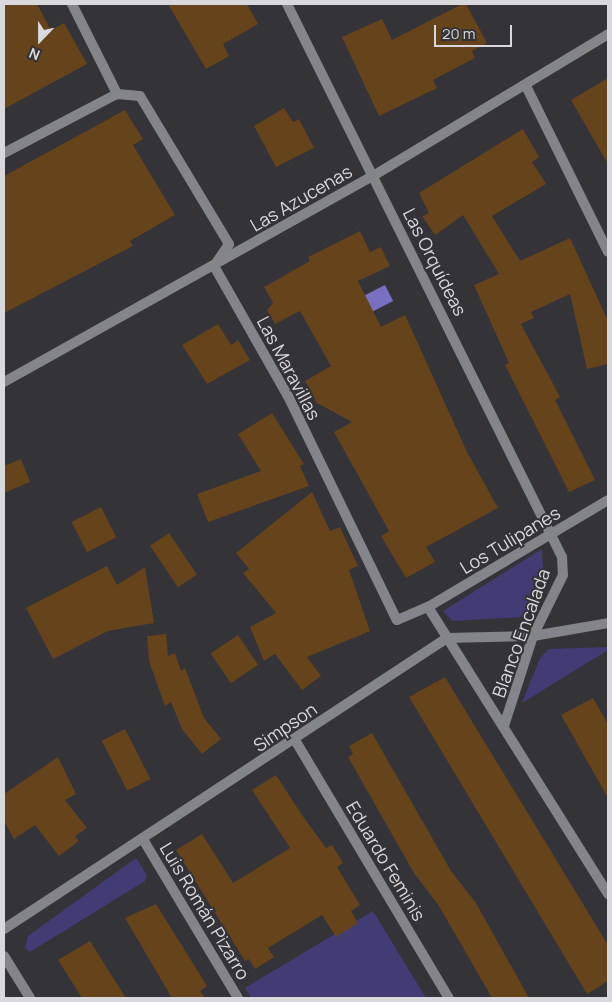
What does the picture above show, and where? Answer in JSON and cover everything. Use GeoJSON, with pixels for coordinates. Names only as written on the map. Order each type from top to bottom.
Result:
{"type":"FeatureCollection","features":[{"type":"Feature","properties":{"kind":"street"},"geometry":{"type":"LineString","coordinates":[[72,4],[117,94]]}},
{"type":"Feature","properties":{"kind":"street","name":"Las Orquídeas"},"geometry":{"type":"LineString","coordinates":[[287,4],[554,534]]}},
{"type":"Feature","properties":{"kind":"street","name":"Las Azucenas"},"geometry":{"type":"LineString","coordinates":[[4,382],[373,176],[526,86],[608,34]]}},
{"type":"Feature","properties":{"kind":"street"},"geometry":{"type":"LineString","coordinates":[[526,86],[608,252]]}},
{"type":"Feature","properties":{"kind":"street"},"geometry":{"type":"LineString","coordinates":[[4,153],[117,94],[140,96],[229,244],[214,266]]}},
{"type":"Feature","properties":{"kind":"street","name":"Las Maravillas"},"geometry":{"type":"LineString","coordinates":[[214,266],[288,396],[397,620],[428,607]]}},
{"type":"Feature","properties":{"kind":"street","name":"Los Tulipanes"},"geometry":{"type":"LineString","coordinates":[[428,607],[554,534],[608,500]]}},
{"type":"Feature","properties":{"kind":"street","name":"Blanco Encalada"},"geometry":{"type":"LineString","coordinates":[[504,726],[533,636],[563,575],[554,534]]}},
{"type":"Feature","properties":{"kind":"street"},"geometry":{"type":"LineString","coordinates":[[428,607],[608,894]]}},
{"type":"Feature","properties":{"kind":"street"},"geometry":{"type":"LineString","coordinates":[[447,638],[533,636],[608,623]]}},
{"type":"Feature","properties":{"kind":"street","name":"Simpson"},"geometry":{"type":"LineString","coordinates":[[4,929],[144,841],[447,638]]}},
{"type":"Feature","properties":{"kind":"street","name":"Eduardo Feminis"},"geometry":{"type":"LineString","coordinates":[[295,740],[449,998]]}},
{"type":"Feature","properties":{"kind":"street","name":"Luis Román Pizarro"},"geometry":{"type":"LineString","coordinates":[[144,841],[238,998]]}},
{"type":"Feature","properties":{"kind":"street"},"geometry":{"type":"LineString","coordinates":[[4,956],[30,998]]}},
{"type":"Feature","properties":{"kind":"shaded area"},"geometry":{"type":"Polygon","coordinates":[[[385,285],[393,301],[366,315],[358,299],[385,285]]]}},
{"type":"Feature","properties":{"kind":"shaded area"},"geometry":{"type":"Polygon","coordinates":[[[542,549],[543,573],[525,617],[452,621],[443,611],[542,549]]]}},
{"type":"Feature","properties":{"kind":"shaded area"},"geometry":{"type":"Polygon","coordinates":[[[608,647],[608,650],[522,703],[540,658],[549,649],[608,647]]]}},
{"type":"Feature","properties":{"kind":"shaded area"},"geometry":{"type":"Polygon","coordinates":[[[136,858],[147,875],[145,881],[30,952],[25,948],[28,936],[136,858]]]}},
{"type":"Feature","properties":{"kind":"shaded area"},"geometry":{"type":"Polygon","coordinates":[[[373,911],[426,998],[251,998],[245,988],[373,911]]]}},
{"type":"Feature","properties":{"kind":"building"},"geometry":{"type":"Polygon","coordinates":[[[4,4],[37,4],[51,30],[64,23],[87,64],[4,109],[4,4]]]}},
{"type":"Feature","properties":{"kind":"building"},"geometry":{"type":"Polygon","coordinates":[[[168,4],[247,4],[258,24],[223,44],[229,56],[206,69],[168,4]]]}},
{"type":"Feature","properties":{"kind":"building"},"geometry":{"type":"Polygon","coordinates":[[[462,4],[466,4],[487,43],[472,51],[475,58],[433,80],[437,88],[379,116],[342,37],[382,19],[392,40],[462,4]]]}},
{"type":"Feature","properties":{"kind":"building"},"geometry":{"type":"Polygon","coordinates":[[[608,78],[608,164],[571,100],[608,78]]]}},
{"type":"Feature","properties":{"kind":"building"},"geometry":{"type":"Polygon","coordinates":[[[284,108],[293,122],[299,119],[314,148],[276,167],[254,126],[284,108]]]}},
{"type":"Feature","properties":{"kind":"building"},"geometry":{"type":"Polygon","coordinates":[[[125,110],[143,139],[133,145],[175,215],[130,241],[133,246],[4,313],[4,176],[125,110]]]}},
{"type":"Feature","properties":{"kind":"building"},"geometry":{"type":"Polygon","coordinates":[[[523,129],[539,157],[532,162],[546,184],[492,216],[520,261],[570,238],[608,321],[608,364],[587,369],[570,294],[531,312],[534,318],[521,324],[560,397],[555,400],[595,480],[569,492],[505,365],[509,363],[474,285],[499,274],[463,215],[435,235],[422,216],[429,213],[419,193],[523,129]]]}},
{"type":"Feature","properties":{"kind":"building"},"geometry":{"type":"Polygon","coordinates":[[[360,231],[370,252],[381,247],[390,266],[358,281],[381,327],[405,315],[467,452],[498,508],[426,547],[435,562],[406,578],[381,536],[389,531],[334,432],[352,422],[317,403],[305,381],[331,366],[300,311],[275,324],[267,310],[273,303],[264,287],[310,261],[308,257],[360,231]]]}},
{"type":"Feature","properties":{"kind":"building"},"geometry":{"type":"Polygon","coordinates":[[[218,324],[231,345],[238,340],[250,360],[207,384],[182,345],[218,324]]]}},
{"type":"Feature","properties":{"kind":"building"},"geometry":{"type":"Polygon","coordinates":[[[272,413],[304,464],[300,466],[309,486],[208,522],[197,494],[261,471],[238,434],[272,413]]]}},
{"type":"Feature","properties":{"kind":"building"},"geometry":{"type":"Polygon","coordinates":[[[21,459],[30,482],[4,493],[4,466],[21,459]]]}},
{"type":"Feature","properties":{"kind":"building"},"geometry":{"type":"Polygon","coordinates":[[[312,492],[330,531],[340,527],[358,566],[349,570],[370,631],[307,657],[321,676],[302,690],[275,654],[264,661],[250,627],[276,613],[243,573],[249,569],[236,553],[312,492]]]}},
{"type":"Feature","properties":{"kind":"building"},"geometry":{"type":"Polygon","coordinates":[[[101,507],[116,537],[87,552],[72,522],[101,507]]]}},
{"type":"Feature","properties":{"kind":"building"},"geometry":{"type":"Polygon","coordinates":[[[169,533],[197,574],[178,587],[150,546],[169,533]]]}},
{"type":"Feature","properties":{"kind":"building"},"geometry":{"type":"Polygon","coordinates":[[[107,566],[117,585],[145,567],[154,623],[108,631],[53,659],[26,608],[107,566]]]}},
{"type":"Feature","properties":{"kind":"building"},"geometry":{"type":"Polygon","coordinates":[[[166,634],[168,656],[175,653],[181,671],[185,668],[204,718],[221,739],[202,754],[182,729],[171,702],[165,706],[149,661],[147,636],[166,634]]]}},
{"type":"Feature","properties":{"kind":"building"},"geometry":{"type":"Polygon","coordinates":[[[238,635],[258,665],[231,683],[211,653],[238,635]]]}},
{"type":"Feature","properties":{"kind":"building"},"geometry":{"type":"Polygon","coordinates":[[[445,677],[608,945],[608,981],[587,994],[409,697],[445,677]]]}},
{"type":"Feature","properties":{"kind":"building"},"geometry":{"type":"Polygon","coordinates":[[[593,698],[608,724],[608,798],[561,715],[593,698]]]}},
{"type":"Feature","properties":{"kind":"building"},"geometry":{"type":"Polygon","coordinates":[[[125,729],[150,779],[127,791],[102,741],[125,729]]]}},
{"type":"Feature","properties":{"kind":"building"},"geometry":{"type":"Polygon","coordinates":[[[372,733],[451,871],[476,903],[529,998],[492,998],[439,906],[414,873],[348,757],[353,754],[349,746],[372,733]]]}},
{"type":"Feature","properties":{"kind":"building"},"geometry":{"type":"Polygon","coordinates":[[[58,757],[76,794],[65,800],[87,828],[75,836],[79,841],[59,856],[35,825],[14,839],[4,821],[4,794],[58,757]]]}},
{"type":"Feature","properties":{"kind":"building"},"geometry":{"type":"Polygon","coordinates":[[[276,775],[326,848],[332,845],[343,863],[337,867],[360,905],[351,911],[358,923],[336,937],[322,915],[268,948],[274,957],[255,969],[249,959],[245,961],[176,850],[202,834],[233,883],[290,848],[252,790],[276,775]]]}},
{"type":"Feature","properties":{"kind":"building"},"geometry":{"type":"Polygon","coordinates":[[[156,904],[207,986],[200,991],[205,998],[172,998],[125,918],[156,904]]]}},
{"type":"Feature","properties":{"kind":"building"},"geometry":{"type":"Polygon","coordinates":[[[90,941],[126,998],[82,998],[58,960],[90,941]]]}}]}
